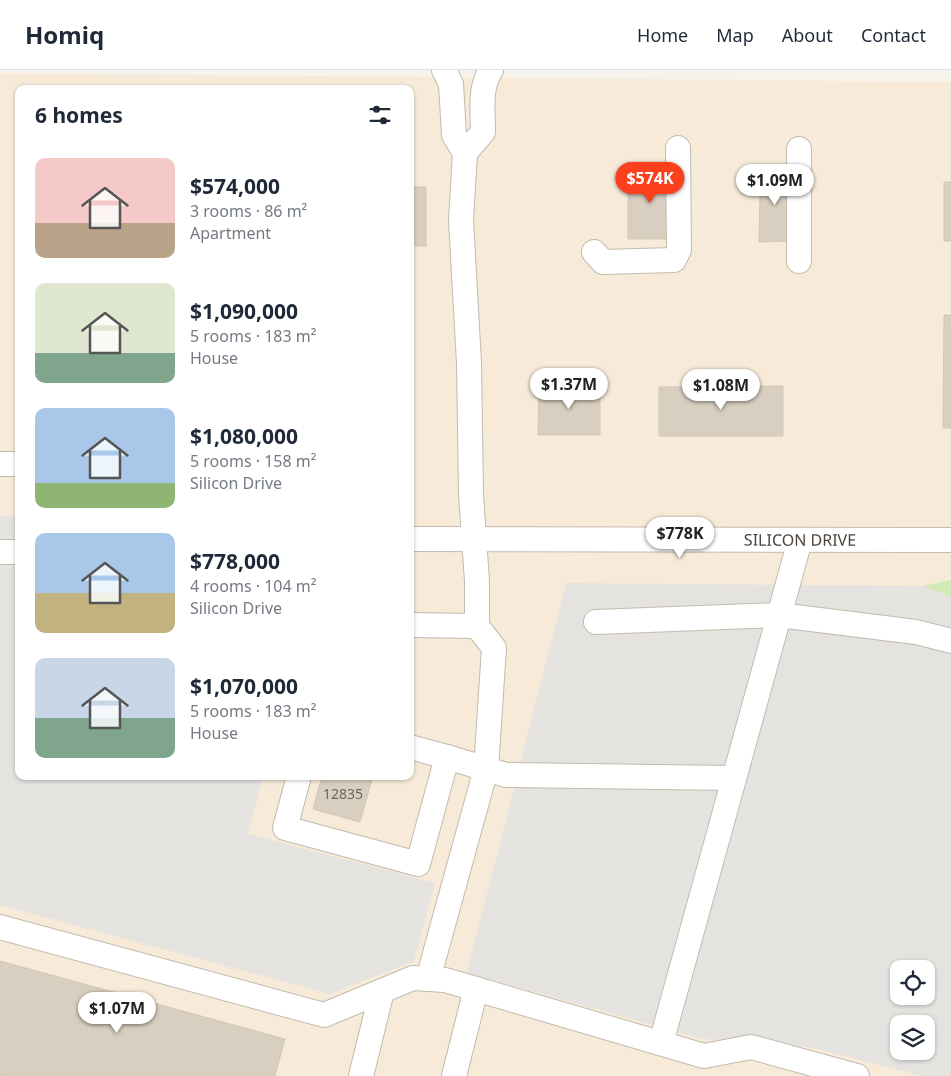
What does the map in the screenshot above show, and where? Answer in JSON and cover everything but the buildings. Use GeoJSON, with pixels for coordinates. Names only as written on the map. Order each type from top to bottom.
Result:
{"type":"FeatureCollection","features":[{"type":"Feature","properties":{"kind":"street"},"geometry":{"type":"LineString","coordinates":[[428,979],[486,769],[494,648],[477,626],[477,581],[471,495],[469,363],[461,220],[465,153],[454,135],[451,84],[444,70]]}},
{"type":"Feature","properties":{"kind":"street"},"geometry":{"type":"LineString","coordinates":[[465,153],[483,132],[482,92],[486,78],[491,70]]}},
{"type":"Feature","properties":{"kind":"street"},"geometry":{"type":"LineString","coordinates":[[594,252],[604,262],[674,260],[679,250],[678,148]]}},
{"type":"Feature","properties":{"kind":"street"},"geometry":{"type":"LineString","coordinates":[[798,261],[799,149]]}},
{"type":"Feature","properties":{"kind":"street"},"geometry":{"type":"LineString","coordinates":[[0,464],[15,464]]}},
{"type":"Feature","properties":{"kind":"street","name":"SILICON DRIVE"},"geometry":{"type":"LineString","coordinates":[[414,539],[951,540]]}},
{"type":"Feature","properties":{"kind":"street"},"geometry":{"type":"LineString","coordinates":[[661,1043],[800,540]]}},
{"type":"Feature","properties":{"kind":"street"},"geometry":{"type":"LineString","coordinates":[[0,552],[15,552]]}},
{"type":"Feature","properties":{"kind":"street"},"geometry":{"type":"LineString","coordinates":[[596,622],[779,615],[916,632],[951,641]]}},
{"type":"Feature","properties":{"kind":"street"},"geometry":{"type":"LineString","coordinates":[[414,625],[477,626]]}},
{"type":"Feature","properties":{"kind":"street"},"geometry":{"type":"LineString","coordinates":[[414,748],[506,776],[734,778]]}},
{"type":"Feature","properties":{"kind":"street"},"geometry":{"type":"LineString","coordinates":[[298,780],[285,828],[418,864],[447,757]]}},
{"type":"Feature","properties":{"kind":"street"},"geometry":{"type":"LineString","coordinates":[[0,927],[324,1015],[413,978],[445,980],[704,1056],[750,1047],[857,1076]]}},
{"type":"Feature","properties":{"kind":"street"},"geometry":{"type":"LineString","coordinates":[[454,1076],[476,989]]}},
{"type":"Feature","properties":{"kind":"street"},"geometry":{"type":"LineString","coordinates":[[361,1076],[382,991]]}},
{"type":"Feature","properties":{"kind":"shaded area"},"geometry":{"type":"Polygon","coordinates":[[[0,73],[951,82],[951,1076],[0,1076],[0,73]]]}},
{"type":"Feature","properties":{"kind":"shaded area"},"geometry":{"type":"Polygon","coordinates":[[[15,515],[15,780],[262,780],[248,834],[435,883],[414,961],[330,994],[0,905],[0,516],[15,515]]]}},
{"type":"Feature","properties":{"kind":"shaded area"},"geometry":{"type":"Polygon","coordinates":[[[566,583],[923,586],[951,597],[951,1076],[923,1076],[809,1047],[703,1039],[467,973],[566,583]]]}},
{"type":"Feature","properties":{"kind":"green space"},"geometry":{"type":"Polygon","coordinates":[[[951,580],[951,597],[923,586],[951,580]]]}}]}
